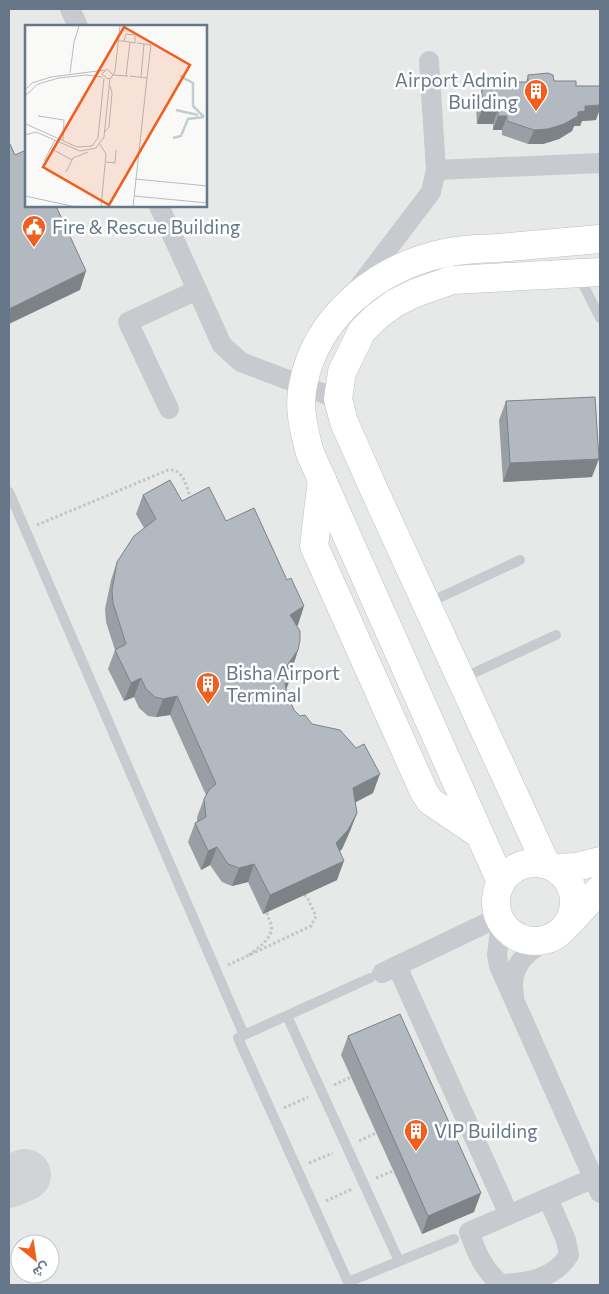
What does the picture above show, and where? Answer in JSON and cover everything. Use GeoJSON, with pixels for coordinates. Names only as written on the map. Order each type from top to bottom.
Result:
{"type":"FeatureCollection","features":[{"type":"Feature","properties":{"kind":"street"},"geometry":{"type":"LineString","coordinates":[[70,9],[78,25]]}},
{"type":"Feature","properties":{"kind":"street"},"geometry":{"type":"LineString","coordinates":[[429,61],[436,170],[431,192],[329,325],[316,347],[302,386],[301,408],[304,432],[310,453],[501,882]]}},
{"type":"Feature","properties":{"kind":"street"},"geometry":{"type":"LineString","coordinates":[[436,170],[600,163]]}},
{"type":"Feature","properties":{"kind":"street"},"geometry":{"type":"LineString","coordinates":[[159,208],[222,345],[228,353],[241,362],[338,399]]}},
{"type":"Feature","properties":{"kind":"street"},"geometry":{"type":"LineString","coordinates":[[345,306],[384,276],[413,262],[438,254],[600,240]]}},
{"type":"Feature","properties":{"kind":"street"},"geometry":{"type":"LineString","coordinates":[[589,273],[452,280],[424,289],[395,303],[376,317],[362,331],[342,372],[338,399],[344,422],[459,680],[550,866],[565,876],[572,886],[575,898],[574,910],[562,929],[543,941],[531,942],[519,938],[509,932],[500,919],[496,906],[497,894],[501,882],[509,872],[520,866],[533,863],[550,866],[576,867],[600,861]]}},
{"type":"Feature","properties":{"kind":"street"},"geometry":{"type":"LineString","coordinates":[[169,409],[128,322],[197,290]]}},
{"type":"Feature","properties":{"kind":"street"},"geometry":{"type":"LineString","coordinates":[[516,1004],[513,979],[518,963],[535,947],[562,929],[600,889]]}},
{"type":"Feature","properties":{"kind":"street"},"geometry":{"type":"LineString","coordinates":[[500,919],[383,972],[509,1215]]}},
{"type":"Feature","properties":{"kind":"street"},"geometry":{"type":"LineString","coordinates":[[500,919],[497,955],[499,966],[597,1185],[548,1198],[469,1232],[479,1259],[490,1276],[501,1284],[528,1283],[546,1276],[562,1266],[569,1255],[566,1240],[548,1198]]}},
{"type":"Feature","properties":{"kind":"lane"},"geometry":{"type":"LineString","coordinates":[[589,273],[600,318]]}},
{"type":"Feature","properties":{"kind":"lane"},"geometry":{"type":"LineString","coordinates":[[9,492],[244,1035]]}},
{"type":"Feature","properties":{"kind":"lane"},"geometry":{"type":"LineString","coordinates":[[425,604],[520,560]]}},
{"type":"Feature","properties":{"kind":"lane"},"geometry":{"type":"LineString","coordinates":[[459,680],[556,635]]}},
{"type":"Feature","properties":{"kind":"lane"},"geometry":{"type":"LineString","coordinates":[[383,972],[238,1038],[348,1282],[454,1239]]}},
{"type":"Feature","properties":{"kind":"lane"},"geometry":{"type":"LineString","coordinates":[[287,1016],[399,1261]]}},
{"type":"Feature","properties":{"kind":"path"},"geometry":{"type":"LineString","coordinates":[[25,530],[168,470],[180,473],[191,500]]}},
{"type":"Feature","properties":{"kind":"path"},"geometry":{"type":"LineString","coordinates":[[216,970],[306,929],[314,922],[316,916],[307,897],[302,893],[294,891]]}},
{"type":"Feature","properties":{"kind":"path"},"geometry":{"type":"LineString","coordinates":[[249,955],[262,945],[271,933],[272,926],[266,914],[270,902]]}},
{"type":"Feature","properties":{"kind":"shaded area"},"geometry":{"type":"Polygon","coordinates":[[[9,9],[600,9],[600,1285],[9,1285],[9,9]]]}},
{"type":"Feature","properties":{"kind":"building"},"geometry":{"type":"Polygon","coordinates":[[[548,73],[553,75],[554,81],[576,81],[576,86],[600,86],[600,105],[585,106],[585,111],[578,112],[578,116],[564,124],[548,129],[534,130],[507,121],[507,116],[498,116],[498,109],[482,109],[482,89],[505,88],[505,82],[528,82],[528,75],[548,73]]]}},
{"type":"Feature","properties":{"kind":"building","name":"Fire & Rescue Building"},"geometry":{"type":"Polygon","coordinates":[[[9,142],[15,155],[25,150],[25,208],[57,208],[86,271],[9,309],[9,142]]]}},
{"type":"Feature","properties":{"kind":"building"},"geometry":{"type":"Polygon","coordinates":[[[595,397],[599,459],[510,463],[506,401],[595,397]]]}},
{"type":"Feature","properties":{"kind":"building","name":"Bisha Airport Terminal"},"geometry":{"type":"Polygon","coordinates":[[[170,480],[182,501],[209,487],[226,521],[254,508],[287,580],[291,578],[304,606],[290,615],[300,631],[298,650],[286,667],[290,671],[291,677],[285,684],[294,710],[300,716],[305,715],[312,724],[340,730],[356,748],[364,744],[380,774],[353,788],[357,813],[348,830],[336,843],[344,861],[270,895],[254,864],[239,868],[228,864],[217,847],[208,851],[195,823],[206,817],[204,799],[209,790],[216,784],[177,696],[163,699],[155,697],[146,689],[141,678],[131,683],[115,650],[126,644],[113,603],[112,590],[117,562],[134,536],[156,519],[143,495],[170,480]]]}},
{"type":"Feature","properties":{"kind":"building","name":"VIP Building"},"geometry":{"type":"Polygon","coordinates":[[[400,1014],[481,1193],[428,1216],[348,1036],[400,1014]]]}},
{"type":"Feature","properties":{"kind":"taxiway"},"geometry":{"type":"LineString","coordinates":[[9,1182],[25,1175]]}},
{"type":"Feature","properties":{"kind":"place","name":"Airport Admin Building"},"geometry":{"type":"Point","coordinates":[536,112]}},
{"type":"Feature","properties":{"kind":"place","name":"Fire & Rescue Building"},"geometry":{"type":"Point","coordinates":[34,248]}},
{"type":"Feature","properties":{"kind":"place","name":"Bisha Airport Terminal"},"geometry":{"type":"Point","coordinates":[208,705]}},
{"type":"Feature","properties":{"kind":"place","name":"VIP Building"},"geometry":{"type":"Point","coordinates":[416,1152]}}]}
